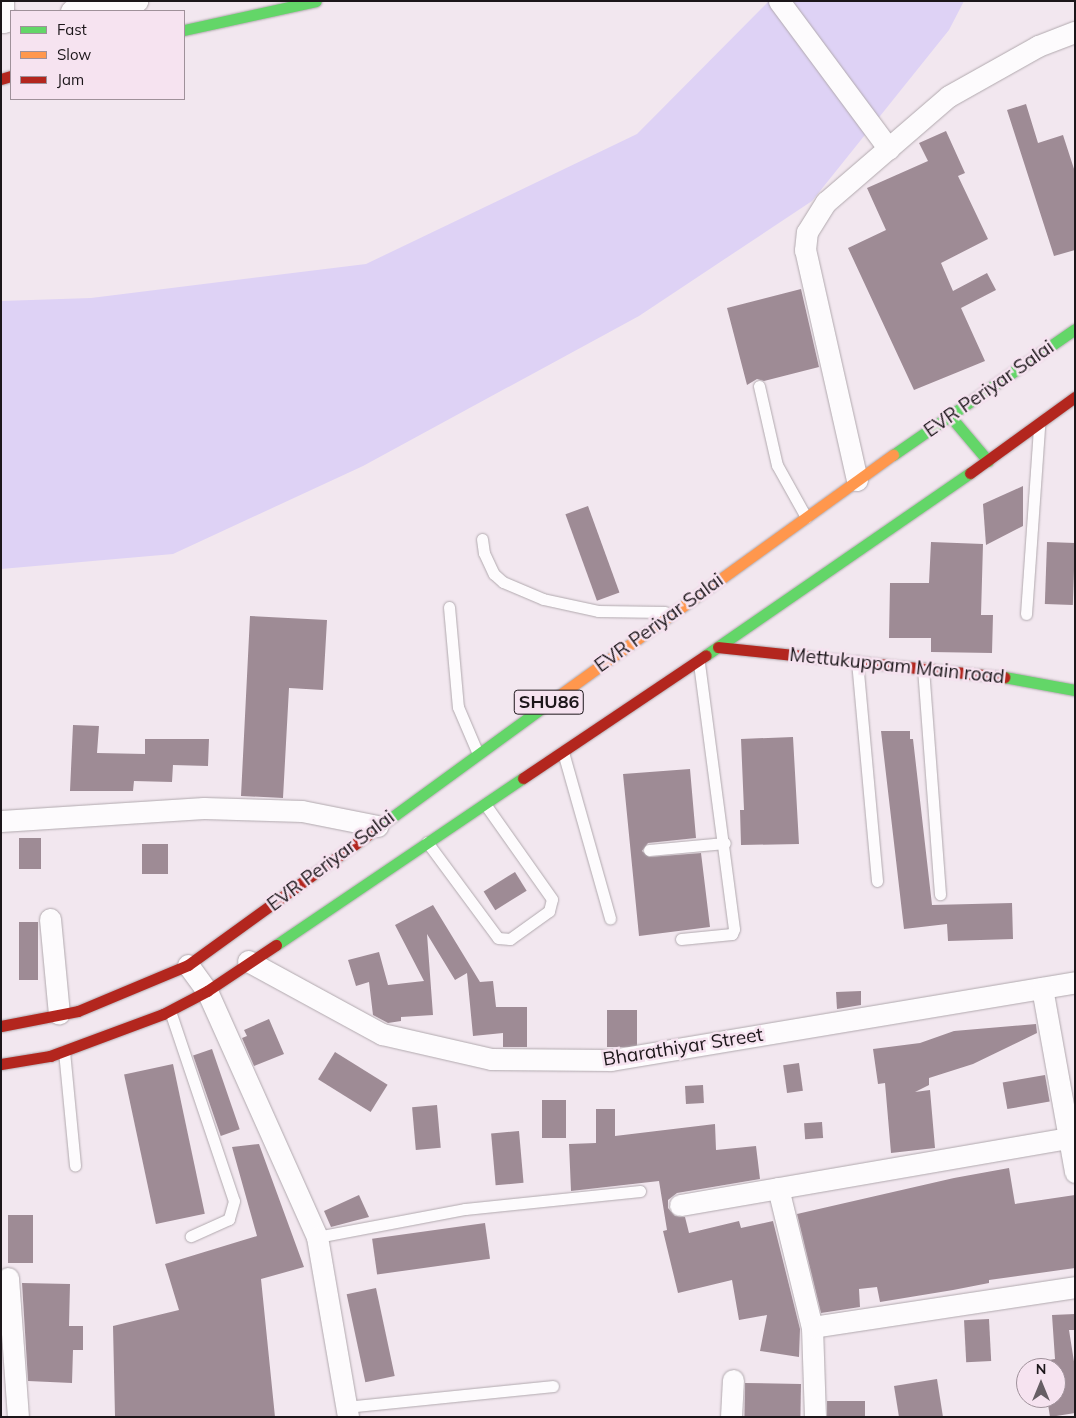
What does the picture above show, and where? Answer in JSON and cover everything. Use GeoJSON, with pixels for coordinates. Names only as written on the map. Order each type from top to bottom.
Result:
{"type":"FeatureCollection","features":[{"type":"Feature","properties":{"kind":"main road"},"geometry":{"type":"LineString","coordinates":[[185,30],[316,1]]}},
{"type":"Feature","properties":{"kind":"main road","name":"EVR Periyar Salai"},"geometry":{"type":"LineString","coordinates":[[1,1026],[78,1011],[188,965],[857,480],[1075,329]]}},
{"type":"Feature","properties":{"kind":"main road","name":"EVR Periyar Salai"},"geometry":{"type":"LineString","coordinates":[[1,1064],[64,1051],[170,1011],[207,991],[248,961],[718,647],[988,461],[1075,397]]}},
{"type":"Feature","properties":{"kind":"main road"},"geometry":{"type":"LineString","coordinates":[[950,416],[988,461]]}},
{"type":"Feature","properties":{"kind":"main road","name":"Mettukuppam Main road"},"geometry":{"type":"LineString","coordinates":[[718,647],[1010,678],[1075,690]]}},
{"type":"Feature","properties":{"kind":"street"},"geometry":{"type":"LineString","coordinates":[[4,1],[3,22],[10,20]]}},
{"type":"Feature","properties":{"kind":"street"},"geometry":{"type":"LineString","coordinates":[[78,10],[137,1]]}},
{"type":"Feature","properties":{"kind":"street"},"geometry":{"type":"LineString","coordinates":[[779,1],[889,149]]}},
{"type":"Feature","properties":{"kind":"street"},"geometry":{"type":"LineString","coordinates":[[857,480],[805,250],[807,232],[826,202],[949,96],[982,75],[1038,46],[1075,32]]}},
{"type":"Feature","properties":{"kind":"street"},"geometry":{"type":"LineString","coordinates":[[1,821],[204,808],[302,811],[378,826]]}},
{"type":"Feature","properties":{"kind":"street"},"geometry":{"type":"LineString","coordinates":[[50,920],[59,1014]]}},
{"type":"Feature","properties":{"kind":"street","name":"Bharathiyar Street"},"geometry":{"type":"LineString","coordinates":[[248,961],[382,1034],[491,1059],[611,1060],[1075,982]]}},
{"type":"Feature","properties":{"kind":"street"},"geometry":{"type":"LineString","coordinates":[[188,965],[207,991],[317,1237],[347,1412]]}},
{"type":"Feature","properties":{"kind":"street"},"geometry":{"type":"LineString","coordinates":[[1042,988],[1075,1172]]}},
{"type":"Feature","properties":{"kind":"street"},"geometry":{"type":"LineString","coordinates":[[680,1205],[1069,1138]]}},
{"type":"Feature","properties":{"kind":"street"},"geometry":{"type":"LineString","coordinates":[[778,1188],[812,1328],[815,1417]]}},
{"type":"Feature","properties":{"kind":"street"},"geometry":{"type":"LineString","coordinates":[[8,1278],[18,1417]]}},
{"type":"Feature","properties":{"kind":"street"},"geometry":{"type":"LineString","coordinates":[[812,1328],[1075,1287]]}},
{"type":"Feature","properties":{"kind":"street"},"geometry":{"type":"LineString","coordinates":[[731,1417],[734,1380]]}},
{"type":"Feature","properties":{"kind":"lane"},"geometry":{"type":"LineString","coordinates":[[759,386],[777,465],[806,517]]}},
{"type":"Feature","properties":{"kind":"lane"},"geometry":{"type":"LineString","coordinates":[[1026,614],[1039,423]]}},
{"type":"Feature","properties":{"kind":"lane"},"geometry":{"type":"LineString","coordinates":[[482,539],[487,564],[494,574],[503,582],[543,599],[598,611],[675,612]]}},
{"type":"Feature","properties":{"kind":"lane"},"geometry":{"type":"LineString","coordinates":[[449,607],[458,707],[478,754]]}},
{"type":"Feature","properties":{"kind":"lane"},"geometry":{"type":"LineString","coordinates":[[681,939],[732,934],[725,843],[698,660]]}},
{"type":"Feature","properties":{"kind":"lane"},"geometry":{"type":"LineString","coordinates":[[857,661],[877,881]]}},
{"type":"Feature","properties":{"kind":"lane"},"geometry":{"type":"LineString","coordinates":[[923,668],[940,894]]}},
{"type":"Feature","properties":{"kind":"lane"},"geometry":{"type":"LineString","coordinates":[[562,751],[610,918]]}},
{"type":"Feature","properties":{"kind":"lane"},"geometry":{"type":"LineString","coordinates":[[427,842],[498,938],[510,939],[549,911],[552,899],[484,803]]}},
{"type":"Feature","properties":{"kind":"lane"},"geometry":{"type":"LineString","coordinates":[[649,850],[725,843]]}},
{"type":"Feature","properties":{"kind":"lane"},"geometry":{"type":"LineString","coordinates":[[170,1011],[234,1201],[228,1219],[191,1236]]}},
{"type":"Feature","properties":{"kind":"lane"},"geometry":{"type":"LineString","coordinates":[[64,1051],[75,1165]]}},
{"type":"Feature","properties":{"kind":"lane"},"geometry":{"type":"LineString","coordinates":[[317,1237],[465,1209],[640,1191]]}},
{"type":"Feature","properties":{"kind":"lane"},"geometry":{"type":"LineString","coordinates":[[347,1412],[553,1386]]}},
{"type":"Feature","properties":{"kind":"shaded area"},"geometry":{"type":"Polygon","coordinates":[[[769,1],[964,1],[949,30],[812,201],[639,316],[363,466],[173,554],[1,569],[1,301],[91,298],[366,264],[637,134],[769,1]]]}},
{"type":"Feature","properties":{"kind":"building"},"geometry":{"type":"Polygon","coordinates":[[[1026,104],[1038,143],[1063,135],[1075,172],[1075,250],[1054,256],[1007,110],[1026,104]]]}},
{"type":"Feature","properties":{"kind":"building"},"geometry":{"type":"Polygon","coordinates":[[[946,131],[965,173],[958,176],[988,239],[941,263],[953,291],[987,273],[996,290],[961,308],[985,361],[914,390],[848,248],[886,230],[867,188],[928,161],[919,143],[946,131]]]}},
{"type":"Feature","properties":{"kind":"building"},"geometry":{"type":"Polygon","coordinates":[[[801,289],[819,367],[764,381],[757,379],[747,385],[727,308],[801,289]]]}},
{"type":"Feature","properties":{"kind":"building"},"geometry":{"type":"Polygon","coordinates":[[[1023,486],[1023,526],[986,545],[983,504],[1023,486]]]}},
{"type":"Feature","properties":{"kind":"building"},"geometry":{"type":"Polygon","coordinates":[[[588,506],[619,592],[597,601],[565,514],[588,506]]]}},
{"type":"Feature","properties":{"kind":"building"},"geometry":{"type":"Polygon","coordinates":[[[931,542],[983,544],[981,615],[993,615],[992,653],[931,652],[931,638],[889,638],[890,583],[929,583],[931,542]]]}},
{"type":"Feature","properties":{"kind":"building"},"geometry":{"type":"Polygon","coordinates":[[[1047,542],[1075,543],[1073,605],[1045,604],[1047,542]]]}},
{"type":"Feature","properties":{"kind":"building"},"geometry":{"type":"Polygon","coordinates":[[[250,616],[327,620],[323,690],[289,688],[283,798],[241,796],[250,616]]]}},
{"type":"Feature","properties":{"kind":"building"},"geometry":{"type":"Polygon","coordinates":[[[73,725],[99,726],[97,753],[145,754],[145,739],[209,739],[208,766],[173,765],[172,782],[134,781],[133,791],[70,791],[73,725]]]}},
{"type":"Feature","properties":{"kind":"building"},"geometry":{"type":"Polygon","coordinates":[[[881,731],[910,731],[910,739],[913,739],[932,905],[1012,903],[1013,939],[948,941],[947,924],[904,929],[881,731]]]}},
{"type":"Feature","properties":{"kind":"building"},"geometry":{"type":"Polygon","coordinates":[[[793,737],[799,844],[741,845],[740,810],[744,810],[741,739],[793,737]]]}},
{"type":"Feature","properties":{"kind":"building"},"geometry":{"type":"Polygon","coordinates":[[[690,769],[696,838],[648,843],[642,851],[649,857],[701,853],[710,927],[639,936],[623,774],[690,769]]]}},
{"type":"Feature","properties":{"kind":"building"},"geometry":{"type":"Polygon","coordinates":[[[19,838],[41,838],[41,869],[19,869],[19,838]]]}},
{"type":"Feature","properties":{"kind":"building"},"geometry":{"type":"Polygon","coordinates":[[[142,844],[168,844],[168,874],[142,874],[142,844]]]}},
{"type":"Feature","properties":{"kind":"building"},"geometry":{"type":"Polygon","coordinates":[[[515,872],[527,891],[495,910],[484,892],[515,872]]]}},
{"type":"Feature","properties":{"kind":"building"},"geometry":{"type":"Polygon","coordinates":[[[433,905],[480,982],[493,981],[496,1007],[527,1007],[527,1047],[503,1047],[503,1033],[473,1036],[467,973],[455,980],[427,934],[433,1015],[401,1017],[401,1021],[388,1023],[373,1015],[369,982],[356,986],[348,960],[379,952],[388,985],[424,981],[395,925],[433,905]]]}},
{"type":"Feature","properties":{"kind":"building"},"geometry":{"type":"Polygon","coordinates":[[[19,922],[38,922],[38,980],[19,980],[19,922]]]}},
{"type":"Feature","properties":{"kind":"building"},"geometry":{"type":"Polygon","coordinates":[[[861,991],[861,1005],[837,1009],[836,992],[861,991]]]}},
{"type":"Feature","properties":{"kind":"building"},"geometry":{"type":"Polygon","coordinates":[[[607,1010],[637,1010],[637,1047],[607,1047],[607,1010]]]}},
{"type":"Feature","properties":{"kind":"building"},"geometry":{"type":"Polygon","coordinates":[[[269,1019],[284,1054],[254,1066],[242,1038],[247,1036],[244,1030],[269,1019]]]}},
{"type":"Feature","properties":{"kind":"building"},"geometry":{"type":"Polygon","coordinates":[[[1036,1024],[1037,1033],[973,1064],[929,1078],[929,1085],[915,1092],[930,1090],[935,1148],[891,1153],[885,1083],[878,1084],[873,1049],[920,1043],[954,1031],[1036,1024]]]}},
{"type":"Feature","properties":{"kind":"building"},"geometry":{"type":"Polygon","coordinates":[[[212,1049],[240,1129],[221,1136],[193,1056],[212,1049]]]}},
{"type":"Feature","properties":{"kind":"building"},"geometry":{"type":"Polygon","coordinates":[[[335,1052],[388,1085],[371,1112],[318,1079],[335,1052]]]}},
{"type":"Feature","properties":{"kind":"building"},"geometry":{"type":"Polygon","coordinates":[[[799,1063],[803,1091],[787,1093],[783,1065],[799,1063]]]}},
{"type":"Feature","properties":{"kind":"building"},"geometry":{"type":"Polygon","coordinates":[[[173,1064],[205,1214],[156,1224],[124,1074],[173,1064]]]}},
{"type":"Feature","properties":{"kind":"building"},"geometry":{"type":"Polygon","coordinates":[[[1045,1075],[1050,1102],[1007,1109],[1003,1082],[1045,1075]]]}},
{"type":"Feature","properties":{"kind":"building"},"geometry":{"type":"Polygon","coordinates":[[[703,1085],[704,1103],[686,1104],[685,1086],[703,1085]]]}},
{"type":"Feature","properties":{"kind":"building"},"geometry":{"type":"Polygon","coordinates":[[[542,1100],[566,1100],[566,1138],[542,1138],[542,1100]]]}},
{"type":"Feature","properties":{"kind":"building"},"geometry":{"type":"Polygon","coordinates":[[[437,1105],[441,1148],[416,1150],[412,1107],[437,1105]]]}},
{"type":"Feature","properties":{"kind":"building"},"geometry":{"type":"Polygon","coordinates":[[[596,1109],[615,1109],[615,1136],[715,1124],[716,1150],[756,1146],[760,1179],[677,1193],[668,1200],[668,1208],[675,1216],[685,1217],[689,1233],[739,1221],[741,1228],[773,1221],[800,1329],[799,1357],[760,1351],[767,1315],[739,1320],[732,1280],[678,1293],[663,1231],[667,1230],[659,1181],[571,1191],[569,1144],[596,1143],[596,1109]]]}},
{"type":"Feature","properties":{"kind":"building"},"geometry":{"type":"Polygon","coordinates":[[[822,1122],[823,1138],[805,1139],[804,1123],[822,1122]]]}},
{"type":"Feature","properties":{"kind":"building"},"geometry":{"type":"Polygon","coordinates":[[[519,1131],[524,1183],[496,1185],[491,1133],[519,1131]]]}},
{"type":"Feature","properties":{"kind":"building"},"geometry":{"type":"Polygon","coordinates":[[[259,1144],[304,1267],[261,1279],[275,1417],[115,1417],[113,1326],[179,1310],[165,1264],[257,1236],[232,1147],[259,1144]]]}},
{"type":"Feature","properties":{"kind":"building"},"geometry":{"type":"Polygon","coordinates":[[[1009,1168],[1015,1204],[1075,1195],[1075,1268],[989,1280],[989,1283],[880,1302],[877,1287],[859,1289],[860,1307],[821,1313],[797,1214],[954,1178],[1009,1168]]]}},
{"type":"Feature","properties":{"kind":"building"},"geometry":{"type":"Polygon","coordinates":[[[359,1195],[369,1217],[331,1227],[324,1211],[359,1195]]]}},
{"type":"Feature","properties":{"kind":"building"},"geometry":{"type":"Polygon","coordinates":[[[8,1215],[33,1215],[33,1263],[8,1263],[8,1215]]]}},
{"type":"Feature","properties":{"kind":"building"},"geometry":{"type":"Polygon","coordinates":[[[485,1223],[490,1259],[377,1275],[372,1239],[485,1223]]]}},
{"type":"Feature","properties":{"kind":"building"},"geometry":{"type":"Polygon","coordinates":[[[22,1283],[70,1284],[69,1326],[83,1326],[83,1350],[73,1350],[72,1383],[28,1381],[22,1283]]]}},
{"type":"Feature","properties":{"kind":"building"},"geometry":{"type":"Polygon","coordinates":[[[376,1288],[395,1376],[365,1382],[347,1294],[376,1288]]]}},
{"type":"Feature","properties":{"kind":"building"},"geometry":{"type":"Polygon","coordinates":[[[1075,1314],[1075,1330],[1069,1330],[1075,1368],[1075,1413],[1050,1417],[1049,1408],[1066,1408],[1066,1358],[1055,1358],[1052,1315],[1075,1314]]]}},
{"type":"Feature","properties":{"kind":"building"},"geometry":{"type":"Polygon","coordinates":[[[989,1319],[991,1361],[966,1362],[964,1320],[989,1319]]]}},
{"type":"Feature","properties":{"kind":"building"},"geometry":{"type":"Polygon","coordinates":[[[937,1379],[943,1417],[899,1417],[894,1386],[937,1379]]]}},
{"type":"Feature","properties":{"kind":"building"},"geometry":{"type":"Polygon","coordinates":[[[745,1383],[801,1384],[800,1417],[744,1417],[745,1383]]]}},
{"type":"Feature","properties":{"kind":"building"},"geometry":{"type":"Polygon","coordinates":[[[827,1401],[865,1401],[865,1417],[827,1417],[827,1401]]]}},
{"type":"Feature","properties":{"kind":"traffic: fast"},"geometry":{"type":"LineString","coordinates":[[185,30],[316,1]]}},
{"type":"Feature","properties":{"kind":"traffic: fast"},"geometry":{"type":"LineString","coordinates":[[893,455],[1075,329]]}},
{"type":"Feature","properties":{"kind":"traffic: fast"},"geometry":{"type":"LineString","coordinates":[[950,416],[988,461]]}},
{"type":"Feature","properties":{"kind":"traffic: fast"},"geometry":{"type":"LineString","coordinates":[[706,655],[970,473]]}},
{"type":"Feature","properties":{"kind":"traffic: fast"},"geometry":{"type":"LineString","coordinates":[[1004,677],[1075,690]]}},
{"type":"Feature","properties":{"kind":"traffic: fast"},"geometry":{"type":"LineString","coordinates":[[369,834],[550,702]]}},
{"type":"Feature","properties":{"kind":"traffic: fast"},"geometry":{"type":"LineString","coordinates":[[276,945],[523,778]]}},
{"type":"Feature","properties":{"kind":"traffic: slow"},"geometry":{"type":"LineString","coordinates":[[550,702],[893,455]]}},
{"type":"Feature","properties":{"kind":"traffic: jam"},"geometry":{"type":"LineString","coordinates":[[1,79],[10,76]]}},
{"type":"Feature","properties":{"kind":"traffic: jam"},"geometry":{"type":"LineString","coordinates":[[970,473],[1075,397]]}},
{"type":"Feature","properties":{"kind":"traffic: jam"},"geometry":{"type":"LineString","coordinates":[[718,647],[1004,677]]}},
{"type":"Feature","properties":{"kind":"traffic: jam"},"geometry":{"type":"LineString","coordinates":[[523,778],[706,655]]}},
{"type":"Feature","properties":{"kind":"traffic: jam"},"geometry":{"type":"LineString","coordinates":[[1,1026],[78,1011],[188,965],[369,834]]}},
{"type":"Feature","properties":{"kind":"traffic: jam"},"geometry":{"type":"LineString","coordinates":[[1,1064],[50,1056],[163,1014],[207,991],[276,945]]}}]}
